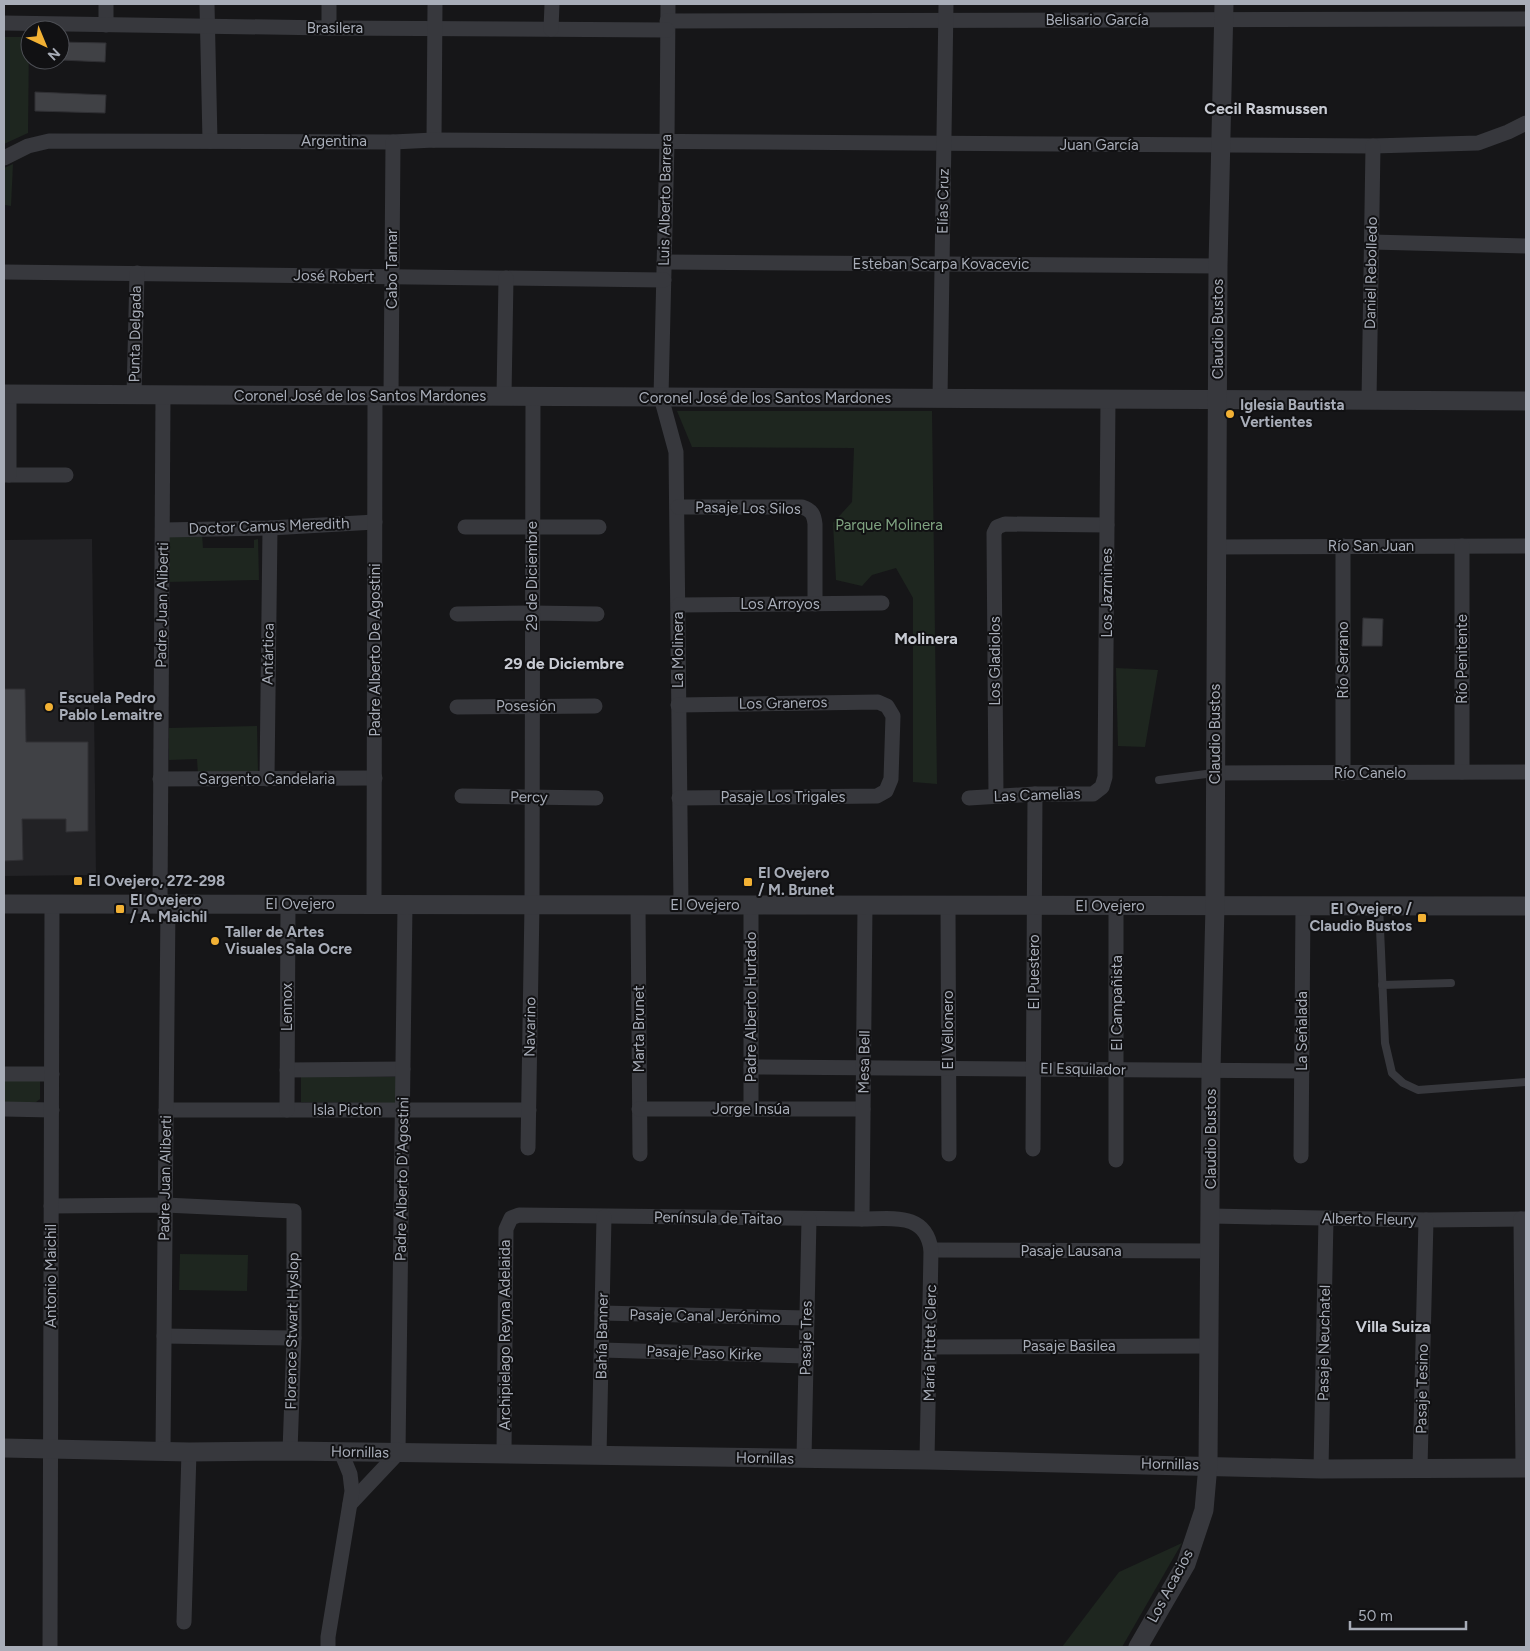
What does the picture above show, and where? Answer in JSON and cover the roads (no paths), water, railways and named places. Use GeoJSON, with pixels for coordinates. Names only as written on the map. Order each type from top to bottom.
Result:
{"type":"FeatureCollection","features":[{"type":"Feature","properties":{"kind":"street"},"geometry":{"type":"LineString","coordinates":[[106,4],[106,25]]}},
{"type":"Feature","properties":{"kind":"street"},"geometry":{"type":"LineString","coordinates":[[208,4],[210,141]]}},
{"type":"Feature","properties":{"kind":"street"},"geometry":{"type":"LineString","coordinates":[[329,4],[329,28]]}},
{"type":"Feature","properties":{"kind":"street"},"geometry":{"type":"LineString","coordinates":[[434,140],[435,4]]}},
{"type":"Feature","properties":{"kind":"street"},"geometry":{"type":"LineString","coordinates":[[551,29],[552,4]]}},
{"type":"Feature","properties":{"kind":"street","name":"Luis Alberto Barrera"},"geometry":{"type":"LineString","coordinates":[[661,397],[668,4]]}},
{"type":"Feature","properties":{"kind":"street","name":"Elías Cruz"},"geometry":{"type":"LineString","coordinates":[[940,398],[946,4]]}},
{"type":"Feature","properties":{"kind":"street","name":"Belisario García"},"geometry":{"type":"LineString","coordinates":[[667,25],[946,20],[1224,12],[1526,19]]}},
{"type":"Feature","properties":{"kind":"street","name":"Claudio Bustos"},"geometry":{"type":"LineString","coordinates":[[1208,1465],[1211,1070],[1215,906],[1214,773],[1218,266],[1224,12]]}},
{"type":"Feature","properties":{"kind":"street","name":"Brasilera"},"geometry":{"type":"LineString","coordinates":[[4,24],[551,29],[667,25]]}},
{"type":"Feature","properties":{"kind":"street","name":"Juan García"},"geometry":{"type":"LineString","coordinates":[[667,142],[1373,146],[1478,142],[1508,132],[1526,122]]}},
{"type":"Feature","properties":{"kind":"street","name":"Argentina"},"geometry":{"type":"LineString","coordinates":[[4,158],[28,146],[49,141],[393,142],[434,140],[667,142]]}},
{"type":"Feature","properties":{"kind":"street","name":"Cabo Tamar"},"geometry":{"type":"LineString","coordinates":[[383,396],[392,277],[393,142]]}},
{"type":"Feature","properties":{"kind":"street","name":"Daniel Rebolledo"},"geometry":{"type":"LineString","coordinates":[[1369,401],[1373,146]]}},
{"type":"Feature","properties":{"kind":"street"},"geometry":{"type":"LineString","coordinates":[[1372,242],[1526,246]]}},
{"type":"Feature","properties":{"kind":"street","name":"Esteban Scarpa Kovacevic"},"geometry":{"type":"LineString","coordinates":[[664,262],[1218,266]]}},
{"type":"Feature","properties":{"kind":"street","name":"José Robert"},"geometry":{"type":"LineString","coordinates":[[4,272],[664,280]]}},
{"type":"Feature","properties":{"kind":"street","name":"Punta Delgada"},"geometry":{"type":"LineString","coordinates":[[134,395],[137,273]]}},
{"type":"Feature","properties":{"kind":"street"},"geometry":{"type":"LineString","coordinates":[[504,396],[506,278]]}},
{"type":"Feature","properties":{"kind":"street"},"geometry":{"type":"LineString","coordinates":[[6,394],[6,475],[66,475]]}},
{"type":"Feature","properties":{"kind":"street","name":"Coronel José de los Santos Mardones"},"geometry":{"type":"LineString","coordinates":[[6,394],[1526,401]]}},
{"type":"Feature","properties":{"kind":"street","name":"Padre Juan Aliberti"},"geometry":{"type":"LineString","coordinates":[[163,1451],[166,1110],[164,905],[160,779],[164,395]]}},
{"type":"Feature","properties":{"kind":"street","name":"Padre Alberto De Agostini"},"geometry":{"type":"LineString","coordinates":[[374,904],[375,522],[383,396]]}},
{"type":"Feature","properties":{"kind":"street","name":"29 de Diciembre"},"geometry":{"type":"LineString","coordinates":[[532,905],[533,397]]}},
{"type":"Feature","properties":{"kind":"street","name":"La Molinera"},"geometry":{"type":"LineString","coordinates":[[661,397],[676,452],[678,507],[680,905]]}},
{"type":"Feature","properties":{"kind":"street","name":"Los Jazmines"},"geometry":{"type":"LineString","coordinates":[[1102,787],[1105,777],[1108,399]]}},
{"type":"Feature","properties":{"kind":"street","name":"Pasaje Los Silos"},"geometry":{"type":"LineString","coordinates":[[678,507],[807,508],[814,517],[815,604]]}},
{"type":"Feature","properties":{"kind":"street","name":"Doctor Camus Meredith"},"geometry":{"type":"LineString","coordinates":[[162,530],[270,528],[375,522]]}},
{"type":"Feature","properties":{"kind":"street","name":"Los Gladiolos"},"geometry":{"type":"LineString","coordinates":[[996,796],[994,533],[997,527],[1004,524],[1107,525]]}},
{"type":"Feature","properties":{"kind":"street"},"geometry":{"type":"LineString","coordinates":[[465,527],[599,527]]}},
{"type":"Feature","properties":{"kind":"street","name":"Antártica"},"geometry":{"type":"LineString","coordinates":[[267,779],[270,528]]}},
{"type":"Feature","properties":{"kind":"street","name":"Río Serrano"},"geometry":{"type":"LineString","coordinates":[[1343,546],[1343,773]]}},
{"type":"Feature","properties":{"kind":"street","name":"Río Penitente"},"geometry":{"type":"LineString","coordinates":[[1462,546],[1462,772]]}},
{"type":"Feature","properties":{"kind":"street","name":"Río San Juan"},"geometry":{"type":"LineString","coordinates":[[1216,547],[1526,546]]}},
{"type":"Feature","properties":{"kind":"street","name":"Los Arroyos"},"geometry":{"type":"LineString","coordinates":[[678,605],[882,603]]}},
{"type":"Feature","properties":{"kind":"street"},"geometry":{"type":"LineString","coordinates":[[457,614],[597,614]]}},
{"type":"Feature","properties":{"kind":"street","name":"Los Graneros"},"geometry":{"type":"LineString","coordinates":[[678,705],[878,702],[887,706],[892,716],[891,779],[886,791]]}},
{"type":"Feature","properties":{"kind":"street","name":"Posesión"},"geometry":{"type":"LineString","coordinates":[[457,707],[596,706]]}},
{"type":"Feature","properties":{"kind":"street","name":"Río Canelo"},"geometry":{"type":"LineString","coordinates":[[1214,773],[1526,772]]}},
{"type":"Feature","properties":{"kind":"street","name":"Sargento Candelaria"},"geometry":{"type":"LineString","coordinates":[[160,779],[375,778]]}},
{"type":"Feature","properties":{"kind":"street","name":"Las Camelias"},"geometry":{"type":"LineString","coordinates":[[970,798],[1035,794],[1093,794],[1102,787]]}},
{"type":"Feature","properties":{"kind":"street","name":"Pasaje Los Trigales"},"geometry":{"type":"LineString","coordinates":[[679,798],[877,796],[886,791]]}},
{"type":"Feature","properties":{"kind":"street","name":"El Puestero"},"geometry":{"type":"LineString","coordinates":[[1033,1149],[1035,794]]}},
{"type":"Feature","properties":{"kind":"street","name":"Percy"},"geometry":{"type":"LineString","coordinates":[[462,796],[596,798]]}},
{"type":"Feature","properties":{"kind":"street","name":"El Ovejero"},"geometry":{"type":"LineString","coordinates":[[4,904],[1526,906]]}},
{"type":"Feature","properties":{"kind":"street","name":"Antonio Maichil"},"geometry":{"type":"LineString","coordinates":[[50,1647],[52,904]]}},
{"type":"Feature","properties":{"kind":"street","name":"Lennox"},"geometry":{"type":"LineString","coordinates":[[287,1110],[288,904]]}},
{"type":"Feature","properties":{"kind":"street","name":"Padre Alberto D'Agostini"},"geometry":{"type":"LineString","coordinates":[[398,1453],[405,905]]}},
{"type":"Feature","properties":{"kind":"street","name":"Navarino"},"geometry":{"type":"LineString","coordinates":[[528,1148],[532,905]]}},
{"type":"Feature","properties":{"kind":"street","name":"Marta Brunet"},"geometry":{"type":"LineString","coordinates":[[638,905],[640,1154]]}},
{"type":"Feature","properties":{"kind":"street","name":"Padre Alberto Hurtado"},"geometry":{"type":"LineString","coordinates":[[751,905],[751,1108]]}},
{"type":"Feature","properties":{"kind":"street","name":"Mesa Bell"},"geometry":{"type":"LineString","coordinates":[[862,1219],[865,905]]}},
{"type":"Feature","properties":{"kind":"street","name":"El Vellonero"},"geometry":{"type":"LineString","coordinates":[[948,906],[949,1154]]}},
{"type":"Feature","properties":{"kind":"street","name":"El Campañista"},"geometry":{"type":"LineString","coordinates":[[1116,906],[1116,1160]]}},
{"type":"Feature","properties":{"kind":"street","name":"La Señalada"},"geometry":{"type":"LineString","coordinates":[[1301,1156],[1303,906]]}},
{"type":"Feature","properties":{"kind":"street","name":"El Esquilador"},"geometry":{"type":"LineString","coordinates":[[751,1067],[1302,1071]]}},
{"type":"Feature","properties":{"kind":"street"},"geometry":{"type":"LineString","coordinates":[[287,1070],[403,1069]]}},
{"type":"Feature","properties":{"kind":"street"},"geometry":{"type":"LineString","coordinates":[[4,1074],[52,1074]]}},
{"type":"Feature","properties":{"kind":"street"},"geometry":{"type":"LineString","coordinates":[[4,1109],[52,1110]]}},
{"type":"Feature","properties":{"kind":"street","name":"Jorge Insúa"},"geometry":{"type":"LineString","coordinates":[[639,1109],[863,1109]]}},
{"type":"Feature","properties":{"kind":"street","name":"Isla Picton"},"geometry":{"type":"LineString","coordinates":[[166,1110],[529,1110]]}},
{"type":"Feature","properties":{"kind":"street"},"geometry":{"type":"LineString","coordinates":[[51,1206],[165,1205]]}},
{"type":"Feature","properties":{"kind":"street","name":"Florence Stwart Hyslop"},"geometry":{"type":"LineString","coordinates":[[165,1205],[294,1211],[294,1338],[290,1451]]}},
{"type":"Feature","properties":{"kind":"street","name":"Península de Taitao"},"geometry":{"type":"LineString","coordinates":[[511,1218],[519,1215],[906,1220],[914,1222],[922,1228]]}},
{"type":"Feature","properties":{"kind":"street","name":"Alberto Fleury"},"geometry":{"type":"LineString","coordinates":[[1211,1216],[1426,1220],[1524,1219]]}},
{"type":"Feature","properties":{"kind":"street","name":"Bahía Banner"},"geometry":{"type":"LineString","coordinates":[[600,1456],[604,1217]]}},
{"type":"Feature","properties":{"kind":"street","name":"Archipielago Reyna Adelaida"},"geometry":{"type":"LineString","coordinates":[[504,1454],[506,1229],[511,1218]]}},
{"type":"Feature","properties":{"kind":"street","name":"Pasaje Neuchatel"},"geometry":{"type":"LineString","coordinates":[[1321,1469],[1326,1218]]}},
{"type":"Feature","properties":{"kind":"street","name":"Pasaje Tres"},"geometry":{"type":"LineString","coordinates":[[804,1458],[809,1219]]}},
{"type":"Feature","properties":{"kind":"street"},"geometry":{"type":"LineString","coordinates":[[1524,1219],[1525,1468]]}},
{"type":"Feature","properties":{"kind":"street","name":"Pasaje Tesino"},"geometry":{"type":"LineString","coordinates":[[1420,1468],[1426,1220]]}},
{"type":"Feature","properties":{"kind":"street","name":"María Pittet Clerc"},"geometry":{"type":"LineString","coordinates":[[922,1228],[928,1237],[931,1250],[927,1460]]}},
{"type":"Feature","properties":{"kind":"street","name":"Pasaje Lausana"},"geometry":{"type":"LineString","coordinates":[[931,1250],[1210,1251]]}},
{"type":"Feature","properties":{"kind":"street","name":"Pasaje Canal Jerónimo"},"geometry":{"type":"LineString","coordinates":[[602,1313],[807,1318]]}},
{"type":"Feature","properties":{"kind":"street"},"geometry":{"type":"LineString","coordinates":[[164,1336],[294,1338]]}},
{"type":"Feature","properties":{"kind":"street","name":"Pasaje Basilea"},"geometry":{"type":"LineString","coordinates":[[930,1347],[1208,1346]]}},
{"type":"Feature","properties":{"kind":"street","name":"Pasaje Paso Kirke"},"geometry":{"type":"LineString","coordinates":[[602,1350],[806,1356]]}},
{"type":"Feature","properties":{"kind":"street","name":"Hornillas"},"geometry":{"type":"LineString","coordinates":[[4,1448],[189,1452],[290,1451],[804,1458],[1208,1465],[1321,1469],[1525,1468]]}},
{"type":"Feature","properties":{"kind":"street"},"geometry":{"type":"LineString","coordinates":[[184,1622],[189,1452]]}},
{"type":"Feature","properties":{"kind":"street"},"geometry":{"type":"LineString","coordinates":[[328,1647],[328,1637],[350,1504],[351,1484],[342,1452]]}},
{"type":"Feature","properties":{"kind":"street"},"geometry":{"type":"LineString","coordinates":[[350,1504],[398,1453]]}},
{"type":"Feature","properties":{"kind":"street","name":"Los Acacios"},"geometry":{"type":"LineString","coordinates":[[1138,1647],[1186,1564],[1204,1510],[1208,1465]]}},
{"type":"Feature","properties":{"kind":"lane"},"geometry":{"type":"LineString","coordinates":[[1159,780],[1214,773]]}},
{"type":"Feature","properties":{"kind":"lane"},"geometry":{"type":"LineString","coordinates":[[1379,906],[1385,1043],[1392,1073],[1403,1083],[1418,1090],[1526,1082]]}},
{"type":"Feature","properties":{"kind":"lane"},"geometry":{"type":"LineString","coordinates":[[1382,984],[1451,982]]}},
{"type":"Feature","properties":{"kind":"place","name":"Iglesia Bautista Vertientes"},"geometry":{"type":"Point","coordinates":[1230,414]}},
{"type":"Feature","properties":{"kind":"place","name":"Escuela Pedro Pablo Lemaitre"},"geometry":{"type":"Point","coordinates":[49,707]}},
{"type":"Feature","properties":{"kind":"place","name":"El Ovejero, 272-298"},"geometry":{"type":"Point","coordinates":[78,881]}},
{"type":"Feature","properties":{"kind":"place","name":"El Ovejero / M. Brunet"},"geometry":{"type":"Point","coordinates":[748,882]}},
{"type":"Feature","properties":{"kind":"place","name":"El Ovejero / A. Maichil"},"geometry":{"type":"Point","coordinates":[120,909]}},
{"type":"Feature","properties":{"kind":"place","name":"El Ovejero / Claudio Bustos"},"geometry":{"type":"Point","coordinates":[1422,918]}},
{"type":"Feature","properties":{"kind":"place","name":"Taller de Artes Visuales Sala Ocre"},"geometry":{"type":"Point","coordinates":[215,941]}},
{"type":"Feature","properties":{"kind":"district","name":"Cecil Rasmussen"},"geometry":{"type":"Point","coordinates":[1266,108]}},
{"type":"Feature","properties":{"kind":"district","name":"Molinera"},"geometry":{"type":"Point","coordinates":[926,638]}},
{"type":"Feature","properties":{"kind":"district","name":"29 de Diciembre"},"geometry":{"type":"Point","coordinates":[564,663]}},
{"type":"Feature","properties":{"kind":"district","name":"Villa Suiza"},"geometry":{"type":"Point","coordinates":[1393,1326]}},
{"type":"Feature","properties":{"kind":"park label","name":"Parque Molinera"},"geometry":{"type":"Point","coordinates":[889,525]}}]}
